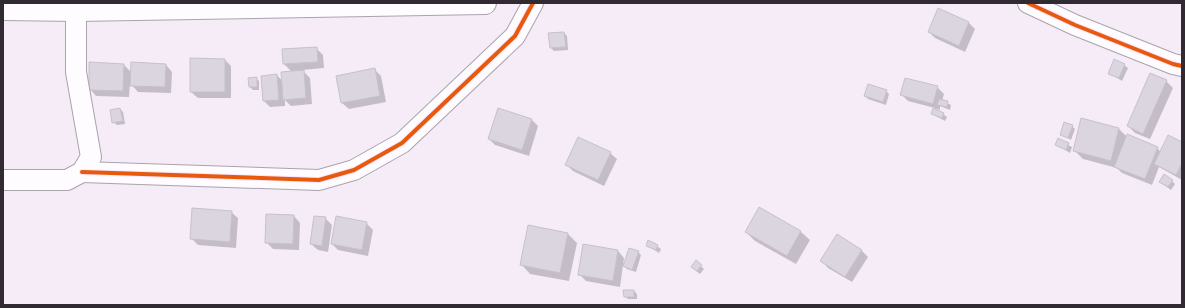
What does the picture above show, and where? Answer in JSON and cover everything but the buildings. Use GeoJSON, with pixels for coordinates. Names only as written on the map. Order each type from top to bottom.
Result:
{"type":"FeatureCollection","features":[{"type":"Feature","properties":{"kind":"main road"},"geometry":{"type":"LineString","coordinates":[[3,9],[76,6],[485,3]]}},
{"type":"Feature","properties":{"kind":"street"},"geometry":{"type":"LineString","coordinates":[[3,180],[67,180],[82,172],[319,180],[354,170],[402,144],[515,36],[533,3]]}},
{"type":"Feature","properties":{"kind":"street"},"geometry":{"type":"LineString","coordinates":[[1028,3],[1075,25],[1173,64],[1182,66]]}},
{"type":"Feature","properties":{"kind":"street"},"geometry":{"type":"LineString","coordinates":[[76,6],[76,72],[91,157],[82,172]]}},
{"type":"Feature","properties":{"kind":"cycle path"},"geometry":{"type":"LineString","coordinates":[[82,172],[319,180],[354,170],[402,143],[515,36],[533,3]]}},
{"type":"Feature","properties":{"kind":"cycle path"},"geometry":{"type":"LineString","coordinates":[[1028,3],[1075,25],[1173,64],[1182,66]]}}]}
